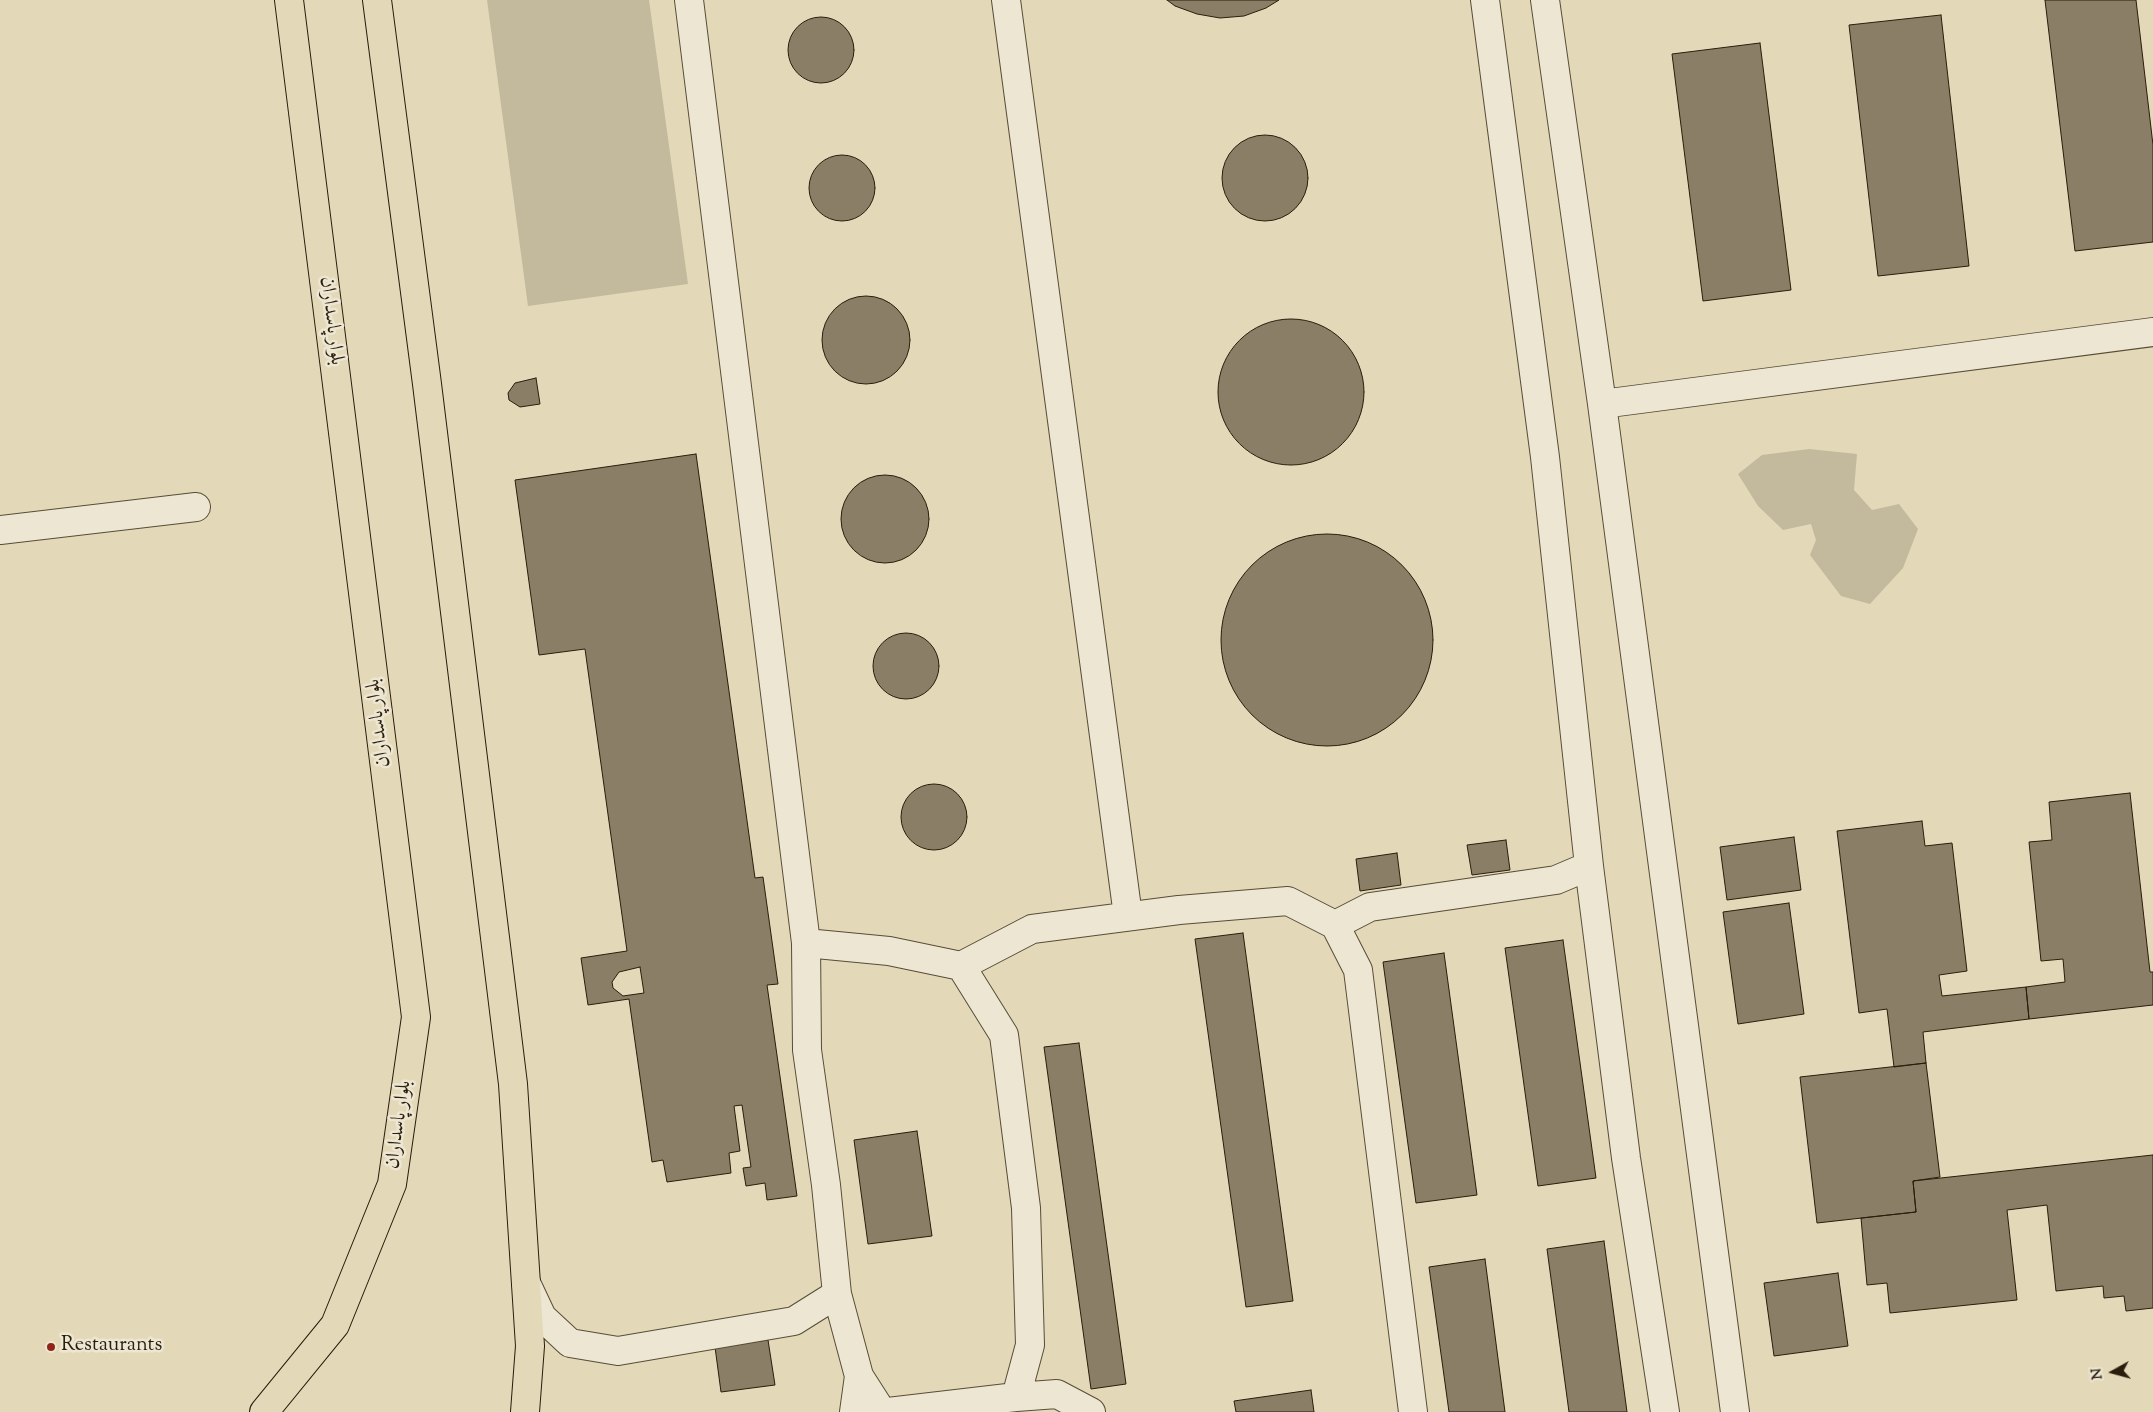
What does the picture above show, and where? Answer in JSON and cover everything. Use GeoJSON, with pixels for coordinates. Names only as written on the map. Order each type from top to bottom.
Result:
{"type":"FeatureCollection","features":[{"type":"Feature","properties":{"kind":"highway","name":"بلوار پاسداران"},"geometry":{"type":"LineString","coordinates":[[264,1412],[335,1325],[392,1184],[416,1017],[289,0]]}},
{"type":"Feature","properties":{"kind":"highway"},"geometry":{"type":"LineString","coordinates":[[377,0],[428,394],[513,1084],[530,1346],[525,1412]]}},
{"type":"Feature","properties":{"kind":"lane"},"geometry":{"type":"LineString","coordinates":[[689,0],[806,943],[807,1050],[826,1185],[837,1294],[859,1376],[882,1412]]}},
{"type":"Feature","properties":{"kind":"lane"},"geometry":{"type":"LineString","coordinates":[[1006,0],[1128,916]]}},
{"type":"Feature","properties":{"kind":"lane"},"geometry":{"type":"LineString","coordinates":[[1485,0],[1545,457],[1589,866],[1626,1158],[1665,1412]]}},
{"type":"Feature","properties":{"kind":"lane"},"geometry":{"type":"LineString","coordinates":[[1545,0],[1602,404],[1735,1412]]}},
{"type":"Feature","properties":{"kind":"lane"},"geometry":{"type":"LineString","coordinates":[[1602,404],[2153,332]]}},
{"type":"Feature","properties":{"kind":"lane"},"geometry":{"type":"LineString","coordinates":[[0,530],[196,507]]}},
{"type":"Feature","properties":{"kind":"lane"},"geometry":{"type":"LineString","coordinates":[[1335,925],[1370,907],[1556,880],[1589,866]]}},
{"type":"Feature","properties":{"kind":"lane"},"geometry":{"type":"LineString","coordinates":[[806,943],[889,951],[961,966],[1032,929],[1128,916],[1288,901],[1335,925],[1358,970],[1413,1412]]}},
{"type":"Feature","properties":{"kind":"lane"},"geometry":{"type":"LineString","coordinates":[[961,966],[1004,1035],[1024,1199],[1030,1345],[1016,1397]]}},
{"type":"Feature","properties":{"kind":"lane"},"geometry":{"type":"LineString","coordinates":[[526,1283],[542,1316],[570,1343],[618,1351],[794,1321],[837,1294]]}},
{"type":"Feature","properties":{"kind":"lane"},"geometry":{"type":"LineString","coordinates":[[854,1412],[859,1376]]}},
{"type":"Feature","properties":{"kind":"lane"},"geometry":{"type":"LineString","coordinates":[[888,1412],[1057,1394],[1090,1412]]}},
{"type":"Feature","properties":{"kind":"shaded area"},"geometry":{"type":"Polygon","coordinates":[[[487,0],[649,0],[688,284],[528,306],[487,0]]]}},
{"type":"Feature","properties":{"kind":"shaded area"},"geometry":{"type":"Polygon","coordinates":[[[1809,449],[1857,454],[1854,490],[1872,510],[1899,504],[1918,529],[1903,568],[1870,604],[1841,596],[1810,555],[1816,540],[1811,524],[1783,530],[1758,506],[1738,474],[1762,455],[1809,449]]]}},
{"type":"Feature","properties":{"kind":"building"},"geometry":{"type":"Polygon","coordinates":[[[1167,0],[1279,0],[1266,8],[1244,16],[1220,18],[1197,14],[1175,6],[1167,0]]]}},
{"type":"Feature","properties":{"kind":"building"},"geometry":{"type":"Polygon","coordinates":[[[2045,0],[2136,0],[2153,145],[2153,242],[2075,251],[2045,0]]]}},
{"type":"Feature","properties":{"kind":"building"},"geometry":{"type":"Polygon","coordinates":[[[1941,15],[1969,266],[1878,276],[1849,25],[1941,15]]]}},
{"type":"Feature","properties":{"kind":"building"},"geometry":{"type":"Polygon","coordinates":[[[821,17],[834,20],[844,27],[851,37],[854,50],[851,63],[844,73],[834,80],[821,83],[808,80],[798,73],[791,63],[788,50],[791,37],[798,27],[808,20],[821,17]]]}},
{"type":"Feature","properties":{"kind":"building"},"geometry":{"type":"Polygon","coordinates":[[[1760,43],[1791,290],[1703,301],[1672,54],[1760,43]]]}},
{"type":"Feature","properties":{"kind":"building"},"geometry":{"type":"Polygon","coordinates":[[[1265,135],[1281,138],[1289,142],[1301,154],[1305,162],[1308,178],[1305,194],[1301,202],[1289,214],[1281,218],[1265,221],[1249,218],[1241,214],[1229,202],[1225,194],[1222,178],[1225,162],[1229,154],[1241,142],[1249,138],[1265,135]]]}},
{"type":"Feature","properties":{"kind":"building"},"geometry":{"type":"Polygon","coordinates":[[[842,155],[855,158],[865,165],[872,175],[875,188],[872,201],[865,211],[855,218],[842,221],[829,218],[819,211],[812,201],[809,188],[812,175],[819,165],[829,158],[842,155]]]}},
{"type":"Feature","properties":{"kind":"building"},"geometry":{"type":"Polygon","coordinates":[[[866,296],[883,299],[897,309],[907,323],[910,340],[907,357],[897,371],[883,381],[866,384],[849,381],[835,371],[825,357],[822,340],[825,323],[835,309],[849,299],[866,296]]]}},
{"type":"Feature","properties":{"kind":"building"},"geometry":{"type":"Polygon","coordinates":[[[1291,319],[1319,325],[1342,341],[1358,364],[1364,392],[1358,420],[1342,443],[1319,459],[1291,465],[1263,459],[1240,443],[1224,420],[1218,392],[1224,364],[1240,341],[1263,325],[1291,319]]]}},
{"type":"Feature","properties":{"kind":"building"},"geometry":{"type":"Polygon","coordinates":[[[536,378],[540,404],[520,407],[509,400],[508,393],[515,383],[536,378]]]}},
{"type":"Feature","properties":{"kind":"building"},"geometry":{"type":"Polygon","coordinates":[[[696,454],[755,878],[763,877],[778,984],[767,985],[797,1196],[767,1200],[765,1183],[746,1186],[743,1168],[751,1167],[742,1105],[734,1106],[740,1151],[729,1153],[731,1173],[667,1182],[663,1160],[652,1162],[629,999],[588,1005],[581,958],[627,951],[585,649],[539,655],[515,480],[696,454]]]}},
{"type":"Feature","properties":{"kind":"building"},"geometry":{"type":"Polygon","coordinates":[[[885,475],[902,478],[916,488],[926,502],[929,519],[926,536],[916,550],[902,560],[885,563],[868,560],[854,550],[844,536],[841,519],[844,502],[854,488],[868,478],[885,475]]]}},
{"type":"Feature","properties":{"kind":"building"},"geometry":{"type":"Polygon","coordinates":[[[1327,534],[1348,536],[1367,542],[1386,552],[1402,565],[1415,581],[1425,600],[1431,619],[1433,640],[1431,661],[1425,680],[1415,699],[1402,715],[1386,728],[1367,738],[1348,744],[1327,746],[1306,744],[1287,738],[1268,728],[1252,715],[1239,699],[1229,680],[1223,661],[1221,640],[1223,619],[1229,600],[1239,581],[1252,565],[1268,552],[1287,542],[1306,536],[1327,534]]]}},
{"type":"Feature","properties":{"kind":"building"},"geometry":{"type":"Polygon","coordinates":[[[906,633],[919,636],[929,643],[936,653],[939,666],[936,679],[929,689],[919,696],[906,699],[893,696],[883,689],[876,679],[873,666],[876,653],[883,643],[893,636],[906,633]]]}},
{"type":"Feature","properties":{"kind":"building"},"geometry":{"type":"Polygon","coordinates":[[[934,784],[947,787],[957,794],[964,804],[967,817],[964,830],[957,840],[947,847],[934,850],[921,847],[911,840],[904,830],[901,817],[904,804],[911,794],[921,787],[934,784]]]}},
{"type":"Feature","properties":{"kind":"building"},"geometry":{"type":"Polygon","coordinates":[[[2130,793],[2150,972],[2153,972],[2153,1005],[2029,1019],[2026,987],[2065,982],[2063,959],[2041,961],[2029,842],[2052,840],[2049,802],[2130,793]]]}},
{"type":"Feature","properties":{"kind":"building"},"geometry":{"type":"Polygon","coordinates":[[[1922,821],[1925,846],[1952,843],[1967,971],[1939,975],[1942,996],[2026,987],[2029,1019],[1923,1032],[1926,1063],[1894,1067],[1887,1009],[1859,1013],[1837,831],[1922,821]]]}},
{"type":"Feature","properties":{"kind":"building"},"geometry":{"type":"Polygon","coordinates":[[[1794,837],[1801,890],[1727,900],[1720,847],[1794,837]]]}},
{"type":"Feature","properties":{"kind":"building"},"geometry":{"type":"Polygon","coordinates":[[[1506,840],[1510,870],[1472,875],[1467,845],[1506,840]]]}},
{"type":"Feature","properties":{"kind":"building"},"geometry":{"type":"Polygon","coordinates":[[[1397,853],[1401,885],[1360,891],[1356,859],[1397,853]]]}},
{"type":"Feature","properties":{"kind":"building"},"geometry":{"type":"Polygon","coordinates":[[[1789,903],[1804,1014],[1738,1024],[1723,912],[1789,903]]]}},
{"type":"Feature","properties":{"kind":"building"},"geometry":{"type":"Polygon","coordinates":[[[1243,933],[1293,1301],[1246,1307],[1195,939],[1243,933]]]}},
{"type":"Feature","properties":{"kind":"building"},"geometry":{"type":"Polygon","coordinates":[[[1563,940],[1596,1178],[1538,1186],[1505,948],[1563,940]]]}},
{"type":"Feature","properties":{"kind":"building"},"geometry":{"type":"Polygon","coordinates":[[[1444,953],[1477,1195],[1416,1203],[1383,962],[1444,953]]]}},
{"type":"Feature","properties":{"kind":"building"},"geometry":{"type":"Polygon","coordinates":[[[640,967],[644,993],[623,996],[613,988],[612,982],[619,972],[640,967]]]}},
{"type":"Feature","properties":{"kind":"building"},"geometry":{"type":"Polygon","coordinates":[[[1079,1043],[1126,1384],[1091,1389],[1044,1047],[1079,1043]]]}},
{"type":"Feature","properties":{"kind":"building"},"geometry":{"type":"Polygon","coordinates":[[[1926,1063],[1940,1177],[1913,1181],[1916,1212],[1817,1223],[1800,1077],[1926,1063]]]}},
{"type":"Feature","properties":{"kind":"building"},"geometry":{"type":"Polygon","coordinates":[[[917,1131],[932,1236],[868,1244],[854,1140],[917,1131]]]}},
{"type":"Feature","properties":{"kind":"building"},"geometry":{"type":"Polygon","coordinates":[[[2153,1155],[2153,1308],[2126,1311],[2124,1296],[2104,1298],[2103,1286],[2056,1291],[2047,1205],[2007,1210],[2017,1300],[1890,1313],[1887,1283],[1867,1285],[1861,1218],[1916,1212],[1913,1181],[2153,1155]]]}},
{"type":"Feature","properties":{"kind":"building"},"geometry":{"type":"Polygon","coordinates":[[[1604,1241],[1627,1412],[1569,1412],[1547,1249],[1604,1241]]]}},
{"type":"Feature","properties":{"kind":"building"},"geometry":{"type":"Polygon","coordinates":[[[1485,1259],[1505,1412],[1449,1412],[1429,1267],[1485,1259]]]}},
{"type":"Feature","properties":{"kind":"building"},"geometry":{"type":"Polygon","coordinates":[[[1838,1273],[1848,1346],[1774,1356],[1764,1283],[1838,1273]]]}},
{"type":"Feature","properties":{"kind":"building"},"geometry":{"type":"Polygon","coordinates":[[[768,1340],[775,1385],[721,1392],[715,1347],[768,1340]]]}},
{"type":"Feature","properties":{"kind":"building"},"geometry":{"type":"Polygon","coordinates":[[[1311,1390],[1314,1412],[1236,1412],[1234,1401],[1311,1390]]]}},
{"type":"Feature","properties":{"kind":"place","name":"Restaurants"},"geometry":{"type":"Point","coordinates":[51,1347]}}]}
